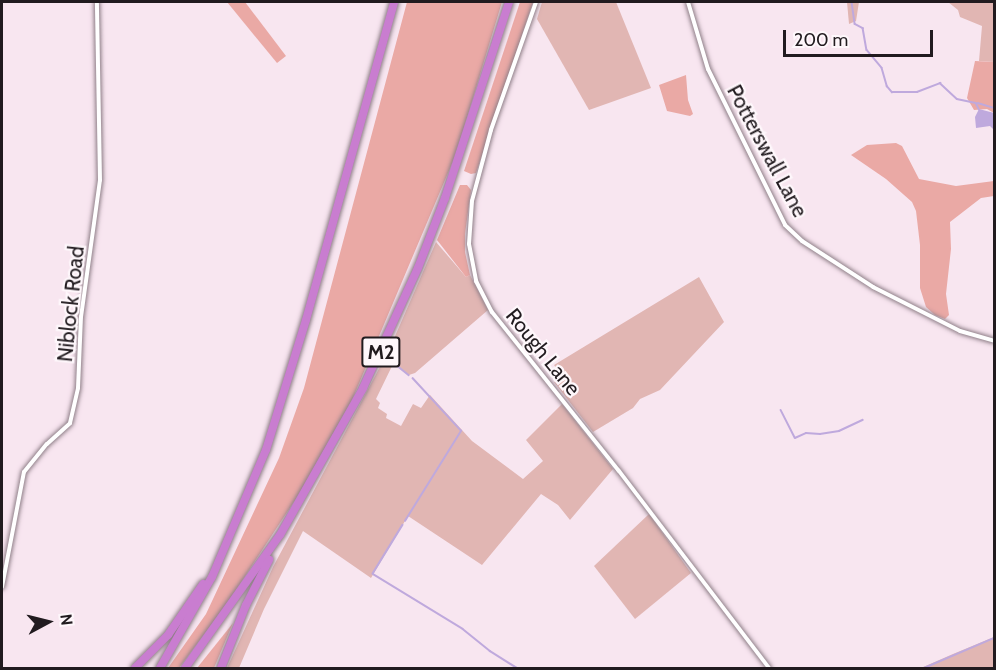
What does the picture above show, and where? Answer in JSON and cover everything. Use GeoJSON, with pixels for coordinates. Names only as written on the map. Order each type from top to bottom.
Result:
{"type":"FeatureCollection","features":[{"type":"Feature","properties":{"kind":"highway"},"geometry":{"type":"LineString","coordinates":[[160,669],[191,616],[234,529],[266,450],[283,398],[394,2]]}},
{"type":"Feature","properties":{"kind":"highway","name":"M2"},"geometry":{"type":"LineString","coordinates":[[185,669],[261,564],[293,514],[363,388],[418,268],[449,188],[509,2]]}},
{"type":"Feature","properties":{"kind":"highway"},"geometry":{"type":"LineString","coordinates":[[221,669],[246,605],[293,514]]}},
{"type":"Feature","properties":{"kind":"highway"},"geometry":{"type":"LineString","coordinates":[[135,669],[179,621],[234,529]]}},
{"type":"Feature","properties":{"kind":"street","name":"Niblock Road"},"geometry":{"type":"LineString","coordinates":[[2,587],[24,472],[47,444],[70,423],[78,388],[81,317],[100,180],[97,2]]}},
{"type":"Feature","properties":{"kind":"street","name":"Rough Lane"},"geometry":{"type":"LineString","coordinates":[[536,2],[490,130],[472,201],[469,244],[477,281],[492,312],[619,471],[769,669]]}},
{"type":"Feature","properties":{"kind":"street","name":"Potterswall Lane"},"geometry":{"type":"LineString","coordinates":[[688,2],[700,48],[712,80],[776,212],[790,230],[873,287],[960,331],[994,341]]}},
{"type":"Feature","properties":{"kind":"shaded area"},"geometry":{"type":"Polygon","coordinates":[[[227,2],[245,2],[286,56],[277,63],[227,2]]]}},
{"type":"Feature","properties":{"kind":"shaded area"},"geometry":{"type":"Polygon","coordinates":[[[407,2],[502,2],[456,154],[352,400],[301,491],[228,602],[179,668],[168,668],[206,614],[279,458],[304,388],[407,2]]]}},
{"type":"Feature","properties":{"kind":"shaded area"},"geometry":{"type":"Polygon","coordinates":[[[520,2],[533,2],[476,173],[471,174],[464,171],[520,2]]]}},
{"type":"Feature","properties":{"kind":"shaded area"},"geometry":{"type":"Polygon","coordinates":[[[542,2],[616,2],[651,88],[589,110],[537,19],[542,2]]]}},
{"type":"Feature","properties":{"kind":"shaded area"},"geometry":{"type":"Polygon","coordinates":[[[847,2],[859,2],[856,21],[849,24],[847,2]]]}},
{"type":"Feature","properties":{"kind":"shaded area"},"geometry":{"type":"Polygon","coordinates":[[[948,2],[994,2],[994,62],[979,61],[982,26],[960,17],[958,10],[948,2]]]}},
{"type":"Feature","properties":{"kind":"shaded area"},"geometry":{"type":"Polygon","coordinates":[[[975,61],[994,62],[994,113],[987,109],[974,110],[967,98],[975,61]]]}},
{"type":"Feature","properties":{"kind":"shaded area"},"geometry":{"type":"Polygon","coordinates":[[[686,75],[688,100],[693,114],[690,116],[667,111],[659,85],[686,75]]]}},
{"type":"Feature","properties":{"kind":"shaded area"},"geometry":{"type":"Polygon","coordinates":[[[979,109],[994,113],[994,130],[990,126],[976,128],[975,117],[979,109]]]}},
{"type":"Feature","properties":{"kind":"shaded area"},"geometry":{"type":"Polygon","coordinates":[[[896,143],[902,146],[919,179],[956,186],[994,181],[994,196],[981,198],[950,222],[951,249],[946,294],[949,315],[945,319],[935,315],[926,307],[920,288],[920,245],[916,211],[912,202],[886,179],[851,155],[867,145],[896,143]]]}},
{"type":"Feature","properties":{"kind":"shaded area"},"geometry":{"type":"Polygon","coordinates":[[[460,185],[467,185],[471,190],[465,234],[465,252],[470,275],[466,277],[437,240],[460,185]]]}},
{"type":"Feature","properties":{"kind":"shaded area"},"geometry":{"type":"Polygon","coordinates":[[[436,242],[466,277],[470,275],[488,310],[415,373],[409,375],[393,364],[376,399],[380,403],[378,408],[387,414],[386,418],[401,426],[413,404],[421,408],[430,395],[472,441],[523,479],[543,461],[526,440],[562,404],[613,469],[570,520],[558,505],[541,494],[482,565],[408,516],[371,578],[303,531],[264,609],[239,668],[227,668],[273,567],[389,350],[436,242]]]}},
{"type":"Feature","properties":{"kind":"shaded area"},"geometry":{"type":"Polygon","coordinates":[[[699,277],[724,322],[660,390],[640,399],[633,408],[593,432],[554,382],[562,376],[554,365],[699,277]]]}},
{"type":"Feature","properties":{"kind":"shaded area"},"geometry":{"type":"Polygon","coordinates":[[[649,514],[691,573],[635,619],[594,566],[649,514]]]}},
{"type":"Feature","properties":{"kind":"shaded area"},"geometry":{"type":"Polygon","coordinates":[[[233,623],[214,668],[197,668],[233,623]]]}},
{"type":"Feature","properties":{"kind":"shaded area"},"geometry":{"type":"Polygon","coordinates":[[[994,637],[994,668],[921,668],[953,654],[994,637]]]}},
{"type":"Feature","properties":{"kind":"waterway"},"geometry":{"type":"LineString","coordinates":[[852,2],[855,24],[863,28],[867,50],[882,68],[887,86],[892,92],[917,92],[940,83],[957,99],[976,103],[979,109]]}},
{"type":"Feature","properties":{"kind":"waterway"},"geometry":{"type":"LineString","coordinates":[[978,103],[994,108]]}},
{"type":"Feature","properties":{"kind":"waterway"},"geometry":{"type":"LineString","coordinates":[[394,363],[409,375]]}},
{"type":"Feature","properties":{"kind":"waterway"},"geometry":{"type":"LineString","coordinates":[[405,521],[461,431],[413,379]]}},
{"type":"Feature","properties":{"kind":"waterway"},"geometry":{"type":"LineString","coordinates":[[781,410],[795,438],[806,433],[820,434],[839,431],[863,420]]}},
{"type":"Feature","properties":{"kind":"waterway"},"geometry":{"type":"LineString","coordinates":[[403,525],[373,574],[463,629],[490,651],[517,668]]}},
{"type":"Feature","properties":{"kind":"waterway"},"geometry":{"type":"LineString","coordinates":[[924,668],[994,638]]}}]}
